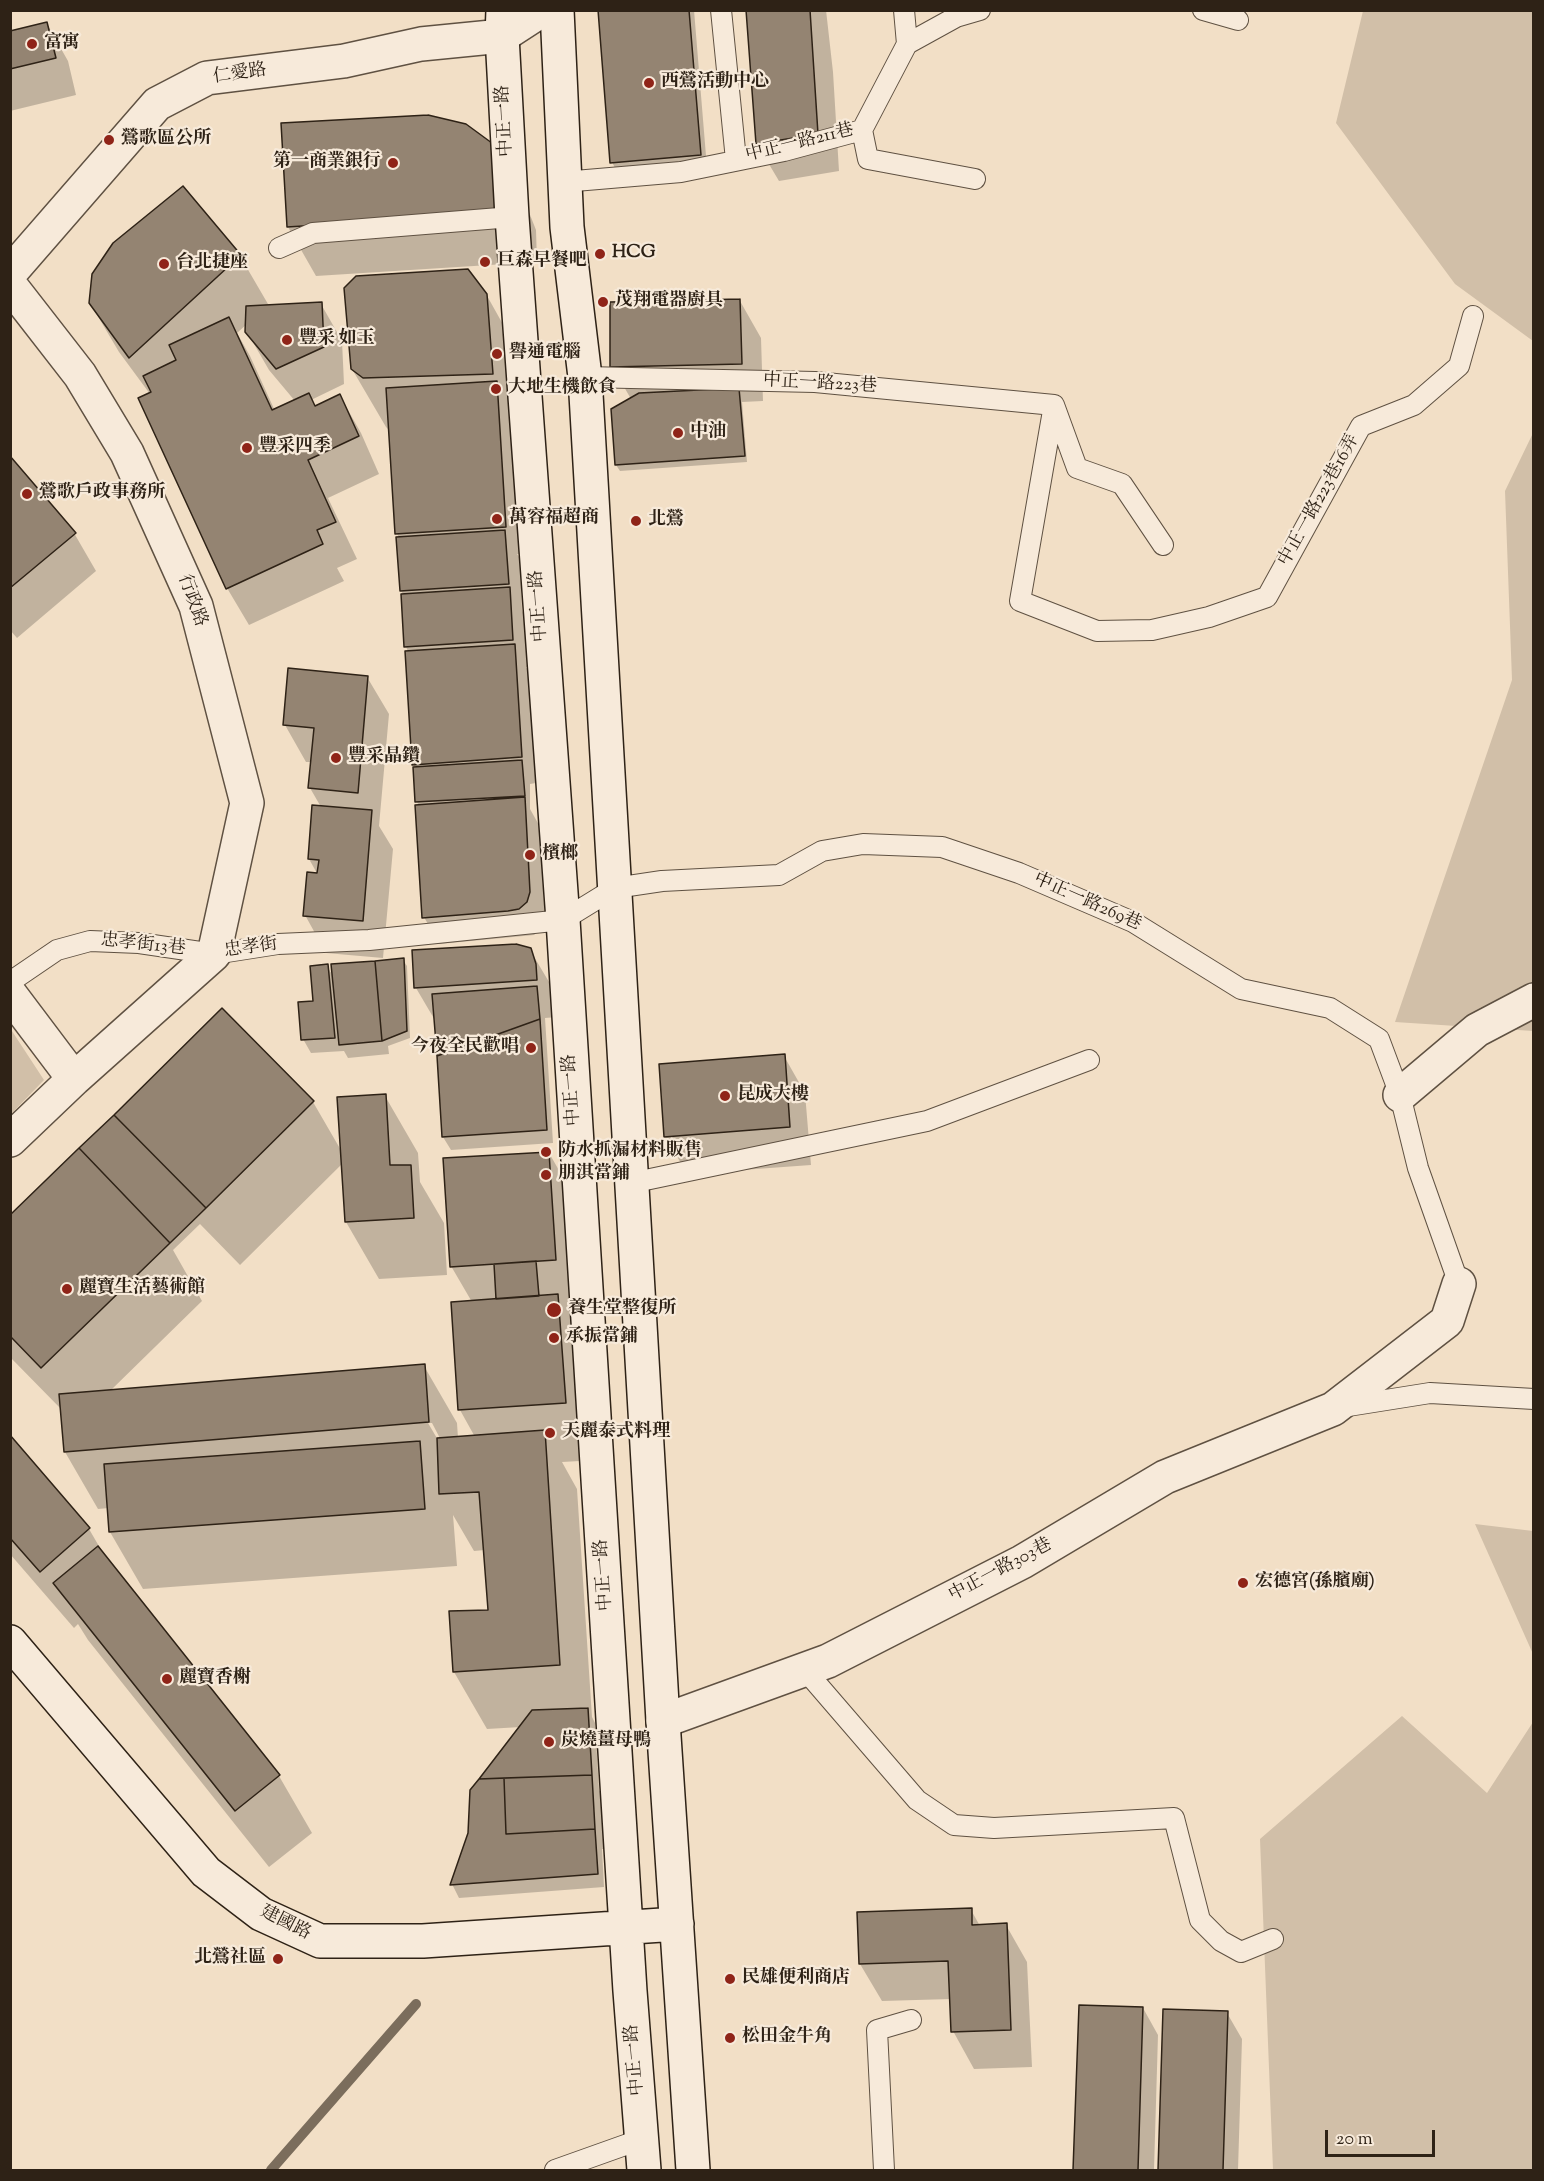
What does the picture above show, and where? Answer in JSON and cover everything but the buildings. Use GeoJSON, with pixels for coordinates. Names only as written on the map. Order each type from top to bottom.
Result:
{"type":"FeatureCollection","features":[{"type":"Feature","properties":{"kind":"main road","name":"仁愛路"},"geometry":{"type":"LineString","coordinates":[[10,273],[157,104],[207,78],[345,61],[421,44],[542,10]]}},
{"type":"Feature","properties":{"kind":"main road"},"geometry":{"type":"LineString","coordinates":[[556,10],[563,182],[585,377],[663,1721],[693,2170]]}},
{"type":"Feature","properties":{"kind":"main road","name":"中正一路"},"geometry":{"type":"LineString","coordinates":[[502,23],[512,217],[562,920],[627,1928],[645,2170]]}},
{"type":"Feature","properties":{"kind":"main road","name":"行政路"},"geometry":{"type":"LineString","coordinates":[[10,285],[80,375],[127,453],[196,606],[247,803],[214,954]]}},
{"type":"Feature","properties":{"kind":"main road","name":"忠孝街"},"geometry":{"type":"LineString","coordinates":[[10,1140],[74,1079],[214,954]]}},
{"type":"Feature","properties":{"kind":"main road"},"geometry":{"type":"LineString","coordinates":[[10,994],[74,1079]]}},
{"type":"Feature","properties":{"kind":"main road"},"geometry":{"type":"LineString","coordinates":[[1400,1095],[1477,1030],[1533,1000]]}},
{"type":"Feature","properties":{"kind":"main road","name":"中正一路303巷"},"geometry":{"type":"LineString","coordinates":[[663,1721],[828,1661],[1022,1562],[1165,1477],[1333,1409],[1447,1321],[1459,1284]]}},
{"type":"Feature","properties":{"kind":"main road","name":"建國路"},"geometry":{"type":"LineString","coordinates":[[10,1642],[206,1872],[261,1914],[320,1941],[423,1941],[677,1924]]}},
{"type":"Feature","properties":{"kind":"lane"},"geometry":{"type":"LineString","coordinates":[[721,10],[736,159]]}},
{"type":"Feature","properties":{"kind":"lane"},"geometry":{"type":"LineString","coordinates":[[904,10],[907,44],[956,17],[980,10]]}},
{"type":"Feature","properties":{"kind":"lane"},"geometry":{"type":"LineString","coordinates":[[1203,10],[1238,20]]}},
{"type":"Feature","properties":{"kind":"lane","name":"中正一路211巷"},"geometry":{"type":"LineString","coordinates":[[563,182],[681,172],[784,151],[862,130],[907,44]]}},
{"type":"Feature","properties":{"kind":"lane"},"geometry":{"type":"LineString","coordinates":[[862,130],[868,159],[975,179]]}},
{"type":"Feature","properties":{"kind":"lane"},"geometry":{"type":"LineString","coordinates":[[279,248],[313,233],[512,217]]}},
{"type":"Feature","properties":{"kind":"lane","name":"中正一路223巷16弄"},"geometry":{"type":"LineString","coordinates":[[1054,405],[1020,601],[1097,631],[1152,630],[1209,617],[1267,597],[1361,426],[1414,405],[1459,366],[1473,316]]}},
{"type":"Feature","properties":{"kind":"lane","name":"中正一路223巷"},"geometry":{"type":"LineString","coordinates":[[585,377],[815,382],[1054,405]]}},
{"type":"Feature","properties":{"kind":"lane"},"geometry":{"type":"LineString","coordinates":[[1054,405],[1077,468],[1122,484],[1163,545]]}},
{"type":"Feature","properties":{"kind":"lane","name":"中正一路269巷"},"geometry":{"type":"LineString","coordinates":[[562,920],[615,888],[662,881],[779,875],[822,851],[863,844],[942,847],[1019,873],[1133,922],[1240,989],[1330,1008],[1379,1038],[1400,1095],[1418,1168],[1459,1284]]}},
{"type":"Feature","properties":{"kind":"lane","name":"忠孝街"},"geometry":{"type":"LineString","coordinates":[[214,954],[278,944],[369,940],[562,920]]}},
{"type":"Feature","properties":{"kind":"lane","name":"忠孝街13巷"},"geometry":{"type":"LineString","coordinates":[[10,982],[57,950],[90,941],[138,944],[214,954]]}},
{"type":"Feature","properties":{"kind":"lane"},"geometry":{"type":"LineString","coordinates":[[632,1182],[927,1121],[1089,1060]]}},
{"type":"Feature","properties":{"kind":"lane","name":"中正一路303巷"},"geometry":{"type":"LineString","coordinates":[[1333,1409],[1430,1393],[1533,1398]]}},
{"type":"Feature","properties":{"kind":"lane"},"geometry":{"type":"LineString","coordinates":[[805,1670],[917,1800],[954,1825],[994,1828],[1174,1818],[1200,1920],[1221,1941],[1241,1952],[1274,1939]]}},
{"type":"Feature","properties":{"kind":"lane"},"geometry":{"type":"LineString","coordinates":[[884,2170],[877,2030],[911,2020]]}},
{"type":"Feature","properties":{"kind":"lane"},"geometry":{"type":"LineString","coordinates":[[555,2170],[642,2139]]}},
{"type":"Feature","properties":{"kind":"shaded area"},"geometry":{"type":"Polygon","coordinates":[[[1363,11],[1533,11],[1533,341],[1455,284],[1336,123],[1363,11]]]}},
{"type":"Feature","properties":{"kind":"shaded area"},"geometry":{"type":"Polygon","coordinates":[[[1533,433],[1533,1031],[1395,1022],[1512,680],[1505,491],[1533,433]]]}},
{"type":"Feature","properties":{"kind":"shaded area"},"geometry":{"type":"Polygon","coordinates":[[[10,1028],[44,1080],[11,1114],[10,1114],[10,1028]]]}},
{"type":"Feature","properties":{"kind":"shaded area"},"geometry":{"type":"Polygon","coordinates":[[[1475,1524],[1533,1531],[1533,1654],[1475,1524]]]}},
{"type":"Feature","properties":{"kind":"shaded area"},"geometry":{"type":"Polygon","coordinates":[[[1402,1716],[1487,1793],[1533,1722],[1533,2170],[1273,2170],[1260,1839],[1402,1716]]]}},
{"type":"Feature","properties":{"kind":"waterway"},"geometry":{"type":"LineString","coordinates":[[271,2170],[416,2004]]}},
{"type":"Feature","properties":{"kind":"place","name":"富寓"},"geometry":{"type":"Point","coordinates":[32,44]}},
{"type":"Feature","properties":{"kind":"place","name":"西鶯活動中心"},"geometry":{"type":"Point","coordinates":[649,83]}},
{"type":"Feature","properties":{"kind":"place","name":"鶯歌區公所"},"geometry":{"type":"Point","coordinates":[109,140]}},
{"type":"Feature","properties":{"kind":"place","name":"第一商業銀行"},"geometry":{"type":"Point","coordinates":[393,163]}},
{"type":"Feature","properties":{"kind":"place","name":"HCG"},"geometry":{"type":"Point","coordinates":[600,254]}},
{"type":"Feature","properties":{"kind":"place","name":"巨森早餐吧"},"geometry":{"type":"Point","coordinates":[485,262]}},
{"type":"Feature","properties":{"kind":"place","name":"台北捷座"},"geometry":{"type":"Point","coordinates":[164,264]}},
{"type":"Feature","properties":{"kind":"place","name":"茂翔電器廚具"},"geometry":{"type":"Point","coordinates":[603,302]}},
{"type":"Feature","properties":{"kind":"place","name":"豐采 如玉"},"geometry":{"type":"Point","coordinates":[287,340]}},
{"type":"Feature","properties":{"kind":"place","name":"譽通電腦"},"geometry":{"type":"Point","coordinates":[497,354]}},
{"type":"Feature","properties":{"kind":"place","name":"大地生機飲食"},"geometry":{"type":"Point","coordinates":[496,389]}},
{"type":"Feature","properties":{"kind":"place","name":"中油"},"geometry":{"type":"Point","coordinates":[678,433]}},
{"type":"Feature","properties":{"kind":"place","name":"豐采四季"},"geometry":{"type":"Point","coordinates":[247,448]}},
{"type":"Feature","properties":{"kind":"place","name":"鶯歌戶政事務所"},"geometry":{"type":"Point","coordinates":[27,494]}},
{"type":"Feature","properties":{"kind":"place","name":"萬容福超商"},"geometry":{"type":"Point","coordinates":[497,519]}},
{"type":"Feature","properties":{"kind":"place","name":"北鶯"},"geometry":{"type":"Point","coordinates":[636,521]}},
{"type":"Feature","properties":{"kind":"place","name":"豐采晶鑽"},"geometry":{"type":"Point","coordinates":[336,758]}},
{"type":"Feature","properties":{"kind":"place","name":"檳榔"},"geometry":{"type":"Point","coordinates":[530,855]}},
{"type":"Feature","properties":{"kind":"place","name":"今夜全民歡唱"},"geometry":{"type":"Point","coordinates":[531,1048]}},
{"type":"Feature","properties":{"kind":"place","name":"昆成大樓"},"geometry":{"type":"Point","coordinates":[725,1096]}},
{"type":"Feature","properties":{"kind":"place","name":"防水抓漏材料販售"},"geometry":{"type":"Point","coordinates":[546,1152]}},
{"type":"Feature","properties":{"kind":"place","name":"朋淇當鋪"},"geometry":{"type":"Point","coordinates":[546,1175]}},
{"type":"Feature","properties":{"kind":"place","name":"麗寶生活藝術館"},"geometry":{"type":"Point","coordinates":[67,1289]}},
{"type":"Feature","properties":{"kind":"place","name":"養生堂整復所"},"geometry":{"type":"Point","coordinates":[554,1310]}},
{"type":"Feature","properties":{"kind":"place","name":"承振當鋪"},"geometry":{"type":"Point","coordinates":[554,1338]}},
{"type":"Feature","properties":{"kind":"place","name":"天麗泰式料理"},"geometry":{"type":"Point","coordinates":[550,1433]}},
{"type":"Feature","properties":{"kind":"place","name":"宏德宮(孫臏廟)"},"geometry":{"type":"Point","coordinates":[1243,1583]}},
{"type":"Feature","properties":{"kind":"place","name":"麗寶香榭"},"geometry":{"type":"Point","coordinates":[167,1679]}},
{"type":"Feature","properties":{"kind":"place","name":"炭燒薑母鴨"},"geometry":{"type":"Point","coordinates":[549,1742]}},
{"type":"Feature","properties":{"kind":"place","name":"北鶯社區"},"geometry":{"type":"Point","coordinates":[278,1959]}},
{"type":"Feature","properties":{"kind":"place","name":"民雄便利商店"},"geometry":{"type":"Point","coordinates":[730,1979]}},
{"type":"Feature","properties":{"kind":"place","name":"松田金牛角"},"geometry":{"type":"Point","coordinates":[730,2038]}}]}
